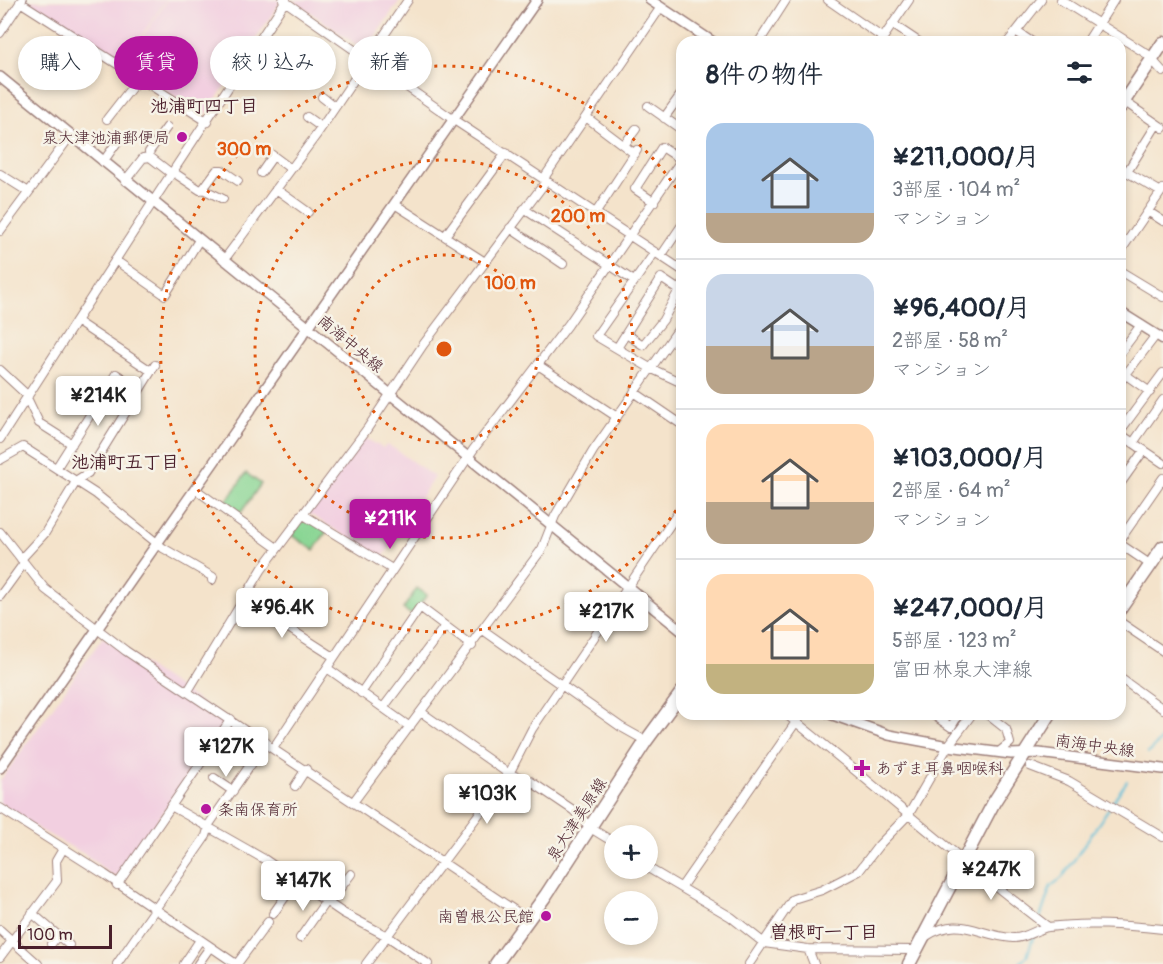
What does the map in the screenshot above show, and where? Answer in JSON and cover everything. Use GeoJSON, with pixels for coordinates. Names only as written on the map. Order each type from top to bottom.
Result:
{"type":"FeatureCollection","features":[{"type":"Feature","properties":{"kind":"main road"},"geometry":{"type":"LineString","coordinates":[[1126,97],[1163,43]]}},
{"type":"Feature","properties":{"kind":"main road"},"geometry":{"type":"LineString","coordinates":[[1126,600],[1163,547]]}},
{"type":"Feature","properties":{"kind":"main road","name":"泉大津美原線"},"geometry":{"type":"LineString","coordinates":[[496,964],[592,829],[646,741],[676,700]]}},
{"type":"Feature","properties":{"kind":"main road"},"geometry":{"type":"LineString","coordinates":[[909,964],[999,792],[1046,720]]}},
{"type":"Feature","properties":{"kind":"street"},"geometry":{"type":"LineString","coordinates":[[0,440],[285,0],[348,46]]}},
{"type":"Feature","properties":{"kind":"street"},"geometry":{"type":"LineString","coordinates":[[382,36],[408,0]]}},
{"type":"Feature","properties":{"kind":"street"},"geometry":{"type":"LineString","coordinates":[[0,768],[396,205],[537,0]]}},
{"type":"Feature","properties":{"kind":"street"},"geometry":{"type":"LineString","coordinates":[[763,36],[786,0]]}},
{"type":"Feature","properties":{"kind":"street"},"geometry":{"type":"LineString","coordinates":[[828,0],[876,36]]}},
{"type":"Feature","properties":{"kind":"street"},"geometry":{"type":"LineString","coordinates":[[884,36],[909,0]]}},
{"type":"Feature","properties":{"kind":"street"},"geometry":{"type":"LineString","coordinates":[[1013,36],[1041,0]]}},
{"type":"Feature","properties":{"kind":"street"},"geometry":{"type":"LineString","coordinates":[[1061,0],[1114,36]]}},
{"type":"Feature","properties":{"kind":"street"},"geometry":{"type":"LineString","coordinates":[[1091,36],[1114,0]]}},
{"type":"Feature","properties":{"kind":"street"},"geometry":{"type":"LineString","coordinates":[[0,33],[21,1],[114,62]]}},
{"type":"Feature","properties":{"kind":"street"},"geometry":{"type":"LineString","coordinates":[[188,691],[243,599],[277,548],[367,429],[389,394],[545,180],[657,3],[704,36]]}},
{"type":"Feature","properties":{"kind":"street"},"geometry":{"type":"LineString","coordinates":[[892,24],[910,36]]}},
{"type":"Feature","properties":{"kind":"street"},"geometry":{"type":"LineString","coordinates":[[1017,32],[1023,36]]}},
{"type":"Feature","properties":{"kind":"street"},"geometry":{"type":"LineString","coordinates":[[1126,44],[1152,60],[1163,72]]}},
{"type":"Feature","properties":{"kind":"street","name":"南海中央線"},"geometry":{"type":"LineString","coordinates":[[0,77],[152,203],[309,327],[676,626]]}},
{"type":"Feature","properties":{"kind":"street"},"geometry":{"type":"LineString","coordinates":[[224,260],[348,87]]}},
{"type":"Feature","properties":{"kind":"street"},"geometry":{"type":"LineString","coordinates":[[107,119],[130,90]]}},
{"type":"Feature","properties":{"kind":"street"},"geometry":{"type":"LineString","coordinates":[[158,90],[208,122]]}},
{"type":"Feature","properties":{"kind":"street"},"geometry":{"type":"LineString","coordinates":[[411,90],[676,266]]}},
{"type":"Feature","properties":{"kind":"street"},"geometry":{"type":"LineString","coordinates":[[322,97],[335,107]]}},
{"type":"Feature","properties":{"kind":"street"},"geometry":{"type":"LineString","coordinates":[[664,118],[676,101]]}},
{"type":"Feature","properties":{"kind":"street"},"geometry":{"type":"LineString","coordinates":[[1126,105],[1160,126],[1126,167]]}},
{"type":"Feature","properties":{"kind":"street"},"geometry":{"type":"LineString","coordinates":[[648,106],[676,126]]}},
{"type":"Feature","properties":{"kind":"street"},"geometry":{"type":"LineString","coordinates":[[308,117],[321,127]]}},
{"type":"Feature","properties":{"kind":"street"},"geometry":{"type":"LineString","coordinates":[[586,117],[636,152],[595,214]]}},
{"type":"Feature","properties":{"kind":"street"},"geometry":{"type":"LineString","coordinates":[[150,157],[149,152],[166,127]]}},
{"type":"Feature","properties":{"kind":"street"},"geometry":{"type":"LineString","coordinates":[[624,145],[636,129]]}},
{"type":"Feature","properties":{"kind":"street"},"geometry":{"type":"LineString","coordinates":[[0,231],[27,191],[71,135]]}},
{"type":"Feature","properties":{"kind":"street"},"geometry":{"type":"LineString","coordinates":[[103,162],[120,138]]}},
{"type":"Feature","properties":{"kind":"street"},"geometry":{"type":"LineString","coordinates":[[654,202],[634,189],[662,147],[676,155]]}},
{"type":"Feature","properties":{"kind":"street"},"geometry":{"type":"LineString","coordinates":[[445,236],[506,153]]}},
{"type":"Feature","properties":{"kind":"street"},"geometry":{"type":"LineString","coordinates":[[261,173],[270,154],[291,169]]}},
{"type":"Feature","properties":{"kind":"street"},"geometry":{"type":"LineString","coordinates":[[125,181],[143,158],[150,157],[173,173],[223,199]]}},
{"type":"Feature","properties":{"kind":"street"},"geometry":{"type":"LineString","coordinates":[[117,964],[206,836],[209,827],[233,790],[251,765],[270,745],[327,668],[468,458],[538,365],[676,168]]}},
{"type":"Feature","properties":{"kind":"street"},"geometry":{"type":"LineString","coordinates":[[203,189],[217,170],[222,170],[238,181]]}},
{"type":"Feature","properties":{"kind":"street"},"geometry":{"type":"LineString","coordinates":[[1126,173],[1162,191],[1149,212],[1126,239]]}},
{"type":"Feature","properties":{"kind":"street"},"geometry":{"type":"LineString","coordinates":[[0,174],[27,191]]}},
{"type":"Feature","properties":{"kind":"street"},"geometry":{"type":"LineString","coordinates":[[276,189],[308,212]]}},
{"type":"Feature","properties":{"kind":"street"},"geometry":{"type":"LineString","coordinates":[[396,205],[485,262]]}},
{"type":"Feature","properties":{"kind":"street"},"geometry":{"type":"LineString","coordinates":[[524,209],[634,281]]}},
{"type":"Feature","properties":{"kind":"street"},"geometry":{"type":"LineString","coordinates":[[1149,212],[1163,221]]}},
{"type":"Feature","properties":{"kind":"street"},"geometry":{"type":"LineString","coordinates":[[510,228],[563,264]]}},
{"type":"Feature","properties":{"kind":"street"},"geometry":{"type":"LineString","coordinates":[[676,232],[634,281],[596,336],[650,368],[676,380]]}},
{"type":"Feature","properties":{"kind":"street"},"geometry":{"type":"LineString","coordinates":[[115,260],[165,295],[199,240]]}},
{"type":"Feature","properties":{"kind":"street"},"geometry":{"type":"LineString","coordinates":[[1126,275],[1160,295],[1163,284]]}},
{"type":"Feature","properties":{"kind":"street"},"geometry":{"type":"LineString","coordinates":[[617,348],[661,278],[676,285]]}},
{"type":"Feature","properties":{"kind":"street"},"geometry":{"type":"LineString","coordinates":[[626,334],[643,345],[663,320],[676,296]]}},
{"type":"Feature","properties":{"kind":"street"},"geometry":{"type":"LineString","coordinates":[[1126,316],[1159,337],[1126,376]]}},
{"type":"Feature","properties":{"kind":"street"},"geometry":{"type":"LineString","coordinates":[[0,596],[22,561],[45,533],[77,480],[88,472],[153,368],[76,321]]}},
{"type":"Feature","properties":{"kind":"street"},"geometry":{"type":"LineString","coordinates":[[1126,345],[1141,325]]}},
{"type":"Feature","properties":{"kind":"street"},"geometry":{"type":"LineString","coordinates":[[354,801],[472,646],[542,549],[551,524],[592,452],[676,332]]}},
{"type":"Feature","properties":{"kind":"street"},"geometry":{"type":"LineString","coordinates":[[538,365],[617,417]]}},
{"type":"Feature","properties":{"kind":"street"},"geometry":{"type":"LineString","coordinates":[[0,370],[27,397],[39,423],[72,444]]}},
{"type":"Feature","properties":{"kind":"street"},"geometry":{"type":"LineString","coordinates":[[1126,425],[1163,373]]}},
{"type":"Feature","properties":{"kind":"street"},"geometry":{"type":"LineString","coordinates":[[57,467],[116,374],[140,389]]}},
{"type":"Feature","properties":{"kind":"street"},"geometry":{"type":"LineString","coordinates":[[1126,380],[1150,392]]}},
{"type":"Feature","properties":{"kind":"street"},"geometry":{"type":"LineString","coordinates":[[634,392],[676,421]]}},
{"type":"Feature","properties":{"kind":"street"},"geometry":{"type":"LineString","coordinates":[[1133,443],[1163,400]]}},
{"type":"Feature","properties":{"kind":"street"},"geometry":{"type":"LineString","coordinates":[[1126,438],[1163,463]]}},
{"type":"Feature","properties":{"kind":"street"},"geometry":{"type":"LineString","coordinates":[[0,460],[23,447],[77,480],[158,543],[213,577],[212,580]]}},
{"type":"Feature","properties":{"kind":"street"},"geometry":{"type":"LineString","coordinates":[[1126,476],[1144,450]]}},
{"type":"Feature","properties":{"kind":"street"},"geometry":{"type":"LineString","coordinates":[[1126,533],[1163,478]]}},
{"type":"Feature","properties":{"kind":"street"},"geometry":{"type":"LineString","coordinates":[[195,489],[277,548]]}},
{"type":"Feature","properties":{"kind":"street"},"geometry":{"type":"LineString","coordinates":[[302,514],[392,569]]}},
{"type":"Feature","properties":{"kind":"street"},"geometry":{"type":"LineString","coordinates":[[366,964],[509,774],[532,729],[676,516]]}},
{"type":"Feature","properties":{"kind":"street"},"geometry":{"type":"LineString","coordinates":[[0,532],[45,589],[97,629],[529,920]]}},
{"type":"Feature","properties":{"kind":"street"},"geometry":{"type":"LineString","coordinates":[[1126,546],[1151,565]]}},
{"type":"Feature","properties":{"kind":"street"},"geometry":{"type":"LineString","coordinates":[[243,599],[334,657]]}},
{"type":"Feature","properties":{"kind":"street"},"geometry":{"type":"LineString","coordinates":[[362,693],[420,607],[472,646]]}},
{"type":"Feature","properties":{"kind":"street"},"geometry":{"type":"LineString","coordinates":[[383,708],[445,626]]}},
{"type":"Feature","properties":{"kind":"street"},"geometry":{"type":"LineString","coordinates":[[1126,626],[1163,651]]}},
{"type":"Feature","properties":{"kind":"street"},"geometry":{"type":"LineString","coordinates":[[483,630],[621,727],[646,741]]}},
{"type":"Feature","properties":{"kind":"street"},"geometry":{"type":"LineString","coordinates":[[327,668],[410,727]]}},
{"type":"Feature","properties":{"kind":"street"},"geometry":{"type":"LineString","coordinates":[[1126,682],[1163,709]]}},
{"type":"Feature","properties":{"kind":"street"},"geometry":{"type":"LineString","coordinates":[[421,712],[509,774],[539,787],[573,810],[592,829],[604,836]]}},
{"type":"Feature","properties":{"kind":"street"},"geometry":{"type":"LineString","coordinates":[[117,885],[231,719]]}},
{"type":"Feature","properties":{"kind":"street"},"geometry":{"type":"LineString","coordinates":[[794,720],[909,814],[1039,926]]}},
{"type":"Feature","properties":{"kind":"street"},"geometry":{"type":"LineString","coordinates":[[847,720],[889,735],[948,746]]}},
{"type":"Feature","properties":{"kind":"street"},"geometry":{"type":"LineString","coordinates":[[941,720],[951,727],[955,720]]}},
{"type":"Feature","properties":{"kind":"street"},"geometry":{"type":"LineString","coordinates":[[749,964],[794,899],[822,890],[859,871],[879,845],[909,814],[948,746],[968,720]]}},
{"type":"Feature","properties":{"kind":"street"},"geometry":{"type":"LineString","coordinates":[[995,720],[1006,729],[1010,743],[1000,751]]}},
{"type":"Feature","properties":{"kind":"street"},"geometry":{"type":"LineString","coordinates":[[682,886],[796,722]]}},
{"type":"Feature","properties":{"kind":"street","name":"南海中央線"},"geometry":{"type":"LineString","coordinates":[[948,746],[1023,754],[1039,753],[1163,768]]}},
{"type":"Feature","properties":{"kind":"street"},"geometry":{"type":"LineString","coordinates":[[231,751],[251,765]]}},
{"type":"Feature","properties":{"kind":"street"},"geometry":{"type":"LineString","coordinates":[[1030,766],[1069,781],[1163,837]]}},
{"type":"Feature","properties":{"kind":"street"},"geometry":{"type":"LineString","coordinates":[[295,786],[306,769]]}},
{"type":"Feature","properties":{"kind":"street"},"geometry":{"type":"LineString","coordinates":[[214,778],[233,790]]}},
{"type":"Feature","properties":{"kind":"street"},"geometry":{"type":"LineString","coordinates":[[171,806],[297,880],[428,964]]}},
{"type":"Feature","properties":{"kind":"street"},"geometry":{"type":"LineString","coordinates":[[0,808],[200,940],[225,961],[236,964],[268,922]]}},
{"type":"Feature","properties":{"kind":"street"},"geometry":{"type":"LineString","coordinates":[[0,957],[12,938],[57,881],[56,861],[63,849]]}},
{"type":"Feature","properties":{"kind":"street"},"geometry":{"type":"LineString","coordinates":[[658,873],[731,917],[764,943],[808,949],[916,950]]}},
{"type":"Feature","properties":{"kind":"street"},"geometry":{"type":"LineString","coordinates":[[300,938],[307,923],[351,874]]}},
{"type":"Feature","properties":{"kind":"street"},"geometry":{"type":"LineString","coordinates":[[273,914],[297,880]]}},
{"type":"Feature","properties":{"kind":"street"},"geometry":{"type":"LineString","coordinates":[[32,913],[69,945]]}},
{"type":"Feature","properties":{"kind":"street"},"geometry":{"type":"LineString","coordinates":[[924,938],[935,930],[955,925],[1014,938],[1039,926],[1108,923],[1163,929]]}},
{"type":"Feature","properties":{"kind":"street"},"geometry":{"type":"LineString","coordinates":[[0,930],[12,938],[38,964]]}},
{"type":"Feature","properties":{"kind":"street"},"geometry":{"type":"LineString","coordinates":[[51,944],[58,935]]}},
{"type":"Feature","properties":{"kind":"street"},"geometry":{"type":"LineString","coordinates":[[184,964],[200,940]]}},
{"type":"Feature","properties":{"kind":"street"},"geometry":{"type":"LineString","coordinates":[[198,964],[210,947]]}},
{"type":"Feature","properties":{"kind":"street"},"geometry":{"type":"LineString","coordinates":[[808,949],[814,964]]}},
{"type":"Feature","properties":{"kind":"shaded area"},"geometry":{"type":"Polygon","coordinates":[[[166,0],[141,36],[114,36],[114,57],[102,50],[102,36],[80,36],[28,4],[27,1],[166,0]]]}},
{"type":"Feature","properties":{"kind":"shaded area"},"geometry":{"type":"Polygon","coordinates":[[[167,0],[279,0],[279,4],[258,36],[210,36],[210,90],[222,90],[207,113],[202,115],[164,90],[198,90],[198,36],[143,36],[167,0]]]}},
{"type":"Feature","properties":{"kind":"shaded area"},"geometry":{"type":"Polygon","coordinates":[[[293,0],[400,0],[375,36],[348,36],[348,39],[293,0]]]}},
{"type":"Feature","properties":{"kind":"shaded area"},"geometry":{"type":"Polygon","coordinates":[[[363,437],[383,448],[387,445],[395,449],[434,477],[382,559],[308,513],[363,437]]]}},
{"type":"Feature","properties":{"kind":"shaded area"},"geometry":{"type":"Polygon","coordinates":[[[103,637],[224,718],[225,724],[119,875],[113,876],[86,855],[24,821],[0,803],[0,781],[103,637]]]}},
{"type":"Feature","properties":{"kind":"green space"},"geometry":{"type":"Polygon","coordinates":[[[246,473],[261,484],[240,514],[225,503],[246,473]]]}},
{"type":"Feature","properties":{"kind":"green space"},"geometry":{"type":"Polygon","coordinates":[[[305,517],[327,531],[314,550],[291,535],[305,517]]]}},
{"type":"Feature","properties":{"kind":"green space"},"geometry":{"type":"Polygon","coordinates":[[[417,588],[427,595],[412,615],[403,609],[417,588]]]}},
{"type":"Feature","properties":{"kind":"waterway"},"geometry":{"type":"LineString","coordinates":[[1148,753],[1163,738]]}},
{"type":"Feature","properties":{"kind":"waterway"},"geometry":{"type":"LineString","coordinates":[[1112,803],[1127,781]]}},
{"type":"Feature","properties":{"kind":"waterway"},"geometry":{"type":"LineString","coordinates":[[1040,918],[1051,886],[1062,878],[1109,808]]}},
{"type":"Feature","properties":{"kind":"waterway"},"geometry":{"type":"LineString","coordinates":[[1019,964],[1027,956],[1034,935]]}},
{"type":"Feature","properties":{"kind":"place","name":"泉大津池浦郵便局"},"geometry":{"type":"Point","coordinates":[182,137]}},
{"type":"Feature","properties":{"kind":"place","name":"あずま耳鼻咽喉科"},"geometry":{"type":"Point","coordinates":[862,768]}},
{"type":"Feature","properties":{"kind":"place","name":"条南保育所"},"geometry":{"type":"Point","coordinates":[206,809]}},
{"type":"Feature","properties":{"kind":"place","name":"南曽根公民館"},"geometry":{"type":"Point","coordinates":[546,916]}},
{"type":"Feature","properties":{"kind":"district","name":"池浦町四丁目"},"geometry":{"type":"Point","coordinates":[204,106]}},
{"type":"Feature","properties":{"kind":"district","name":"池浦町五丁目"},"geometry":{"type":"Point","coordinates":[125,462]}},
{"type":"Feature","properties":{"kind":"district","name":"曽根町一丁目"},"geometry":{"type":"Point","coordinates":[824,932]}}]}
